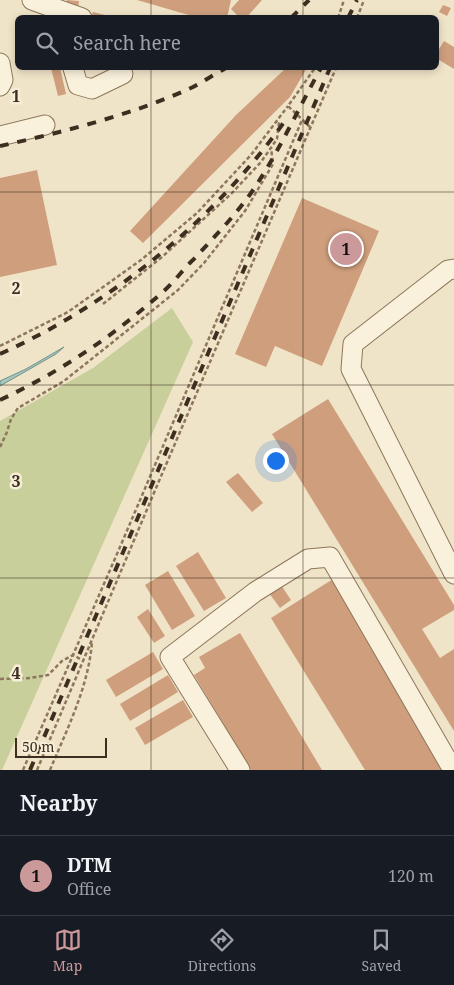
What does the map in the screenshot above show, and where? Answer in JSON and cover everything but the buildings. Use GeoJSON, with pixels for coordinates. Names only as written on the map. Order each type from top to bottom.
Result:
{"type":"FeatureCollection","features":[{"type":"Feature","properties":{"kind":"street"},"geometry":{"type":"LineString","coordinates":[[32,0],[85,14]]}},
{"type":"Feature","properties":{"kind":"street"},"geometry":{"type":"LineString","coordinates":[[0,62],[4,80],[0,86]]}},
{"type":"Feature","properties":{"kind":"street"},"geometry":{"type":"LineString","coordinates":[[73,70],[78,85],[92,89],[123,74]]}},
{"type":"Feature","properties":{"kind":"street"},"geometry":{"type":"LineString","coordinates":[[0,136],[45,125]]}},
{"type":"Feature","properties":{"kind":"street"},"geometry":{"type":"LineString","coordinates":[[454,269],[448,270],[353,344],[351,369],[454,574]]}},
{"type":"Feature","properties":{"kind":"street"},"geometry":{"type":"LineString","coordinates":[[240,770],[170,657],[255,592],[308,559],[330,557],[452,770]]}},
{"type":"Feature","properties":{"kind":"path"},"geometry":{"type":"LineString","coordinates":[[339,15],[344,0]]}},
{"type":"Feature","properties":{"kind":"path"},"geometry":{"type":"LineString","coordinates":[[358,15],[364,0]]}},
{"type":"Feature","properties":{"kind":"path"},"geometry":{"type":"LineString","coordinates":[[0,346],[68,312],[141,260],[197,214],[279,121],[314,70]]}},
{"type":"Feature","properties":{"kind":"path"},"geometry":{"type":"LineString","coordinates":[[37,770],[82,660],[335,70]]}},
{"type":"Feature","properties":{"kind":"path"},"geometry":{"type":"LineString","coordinates":[[288,106],[310,127]]}},
{"type":"Feature","properties":{"kind":"path"},"geometry":{"type":"LineString","coordinates":[[23,770],[302,120]]}},
{"type":"Feature","properties":{"kind":"path"},"geometry":{"type":"LineString","coordinates":[[103,304],[162,257],[203,220],[261,162],[277,139],[279,121]]}},
{"type":"Feature","properties":{"kind":"path"},"geometry":{"type":"LineString","coordinates":[[0,447],[11,419],[18,408],[64,381],[77,369],[94,359],[178,290],[204,263],[245,211],[273,164],[271,148]]}},
{"type":"Feature","properties":{"kind":"path"},"geometry":{"type":"LineString","coordinates":[[50,770],[72,716],[90,662],[92,637]]}},
{"type":"Feature","properties":{"kind":"path"},"geometry":{"type":"LineString","coordinates":[[73,655],[82,660]]}},
{"type":"Feature","properties":{"kind":"path"},"geometry":{"type":"LineString","coordinates":[[0,679],[48,675],[62,661],[73,655]]}},
{"type":"Feature","properties":{"kind":"green space"},"geometry":{"type":"Polygon","coordinates":[[[172,308],[193,342],[2,770],[0,770],[0,421],[93,368],[172,308]]]}},
{"type":"Feature","properties":{"kind":"water"},"geometry":{"type":"Polygon","coordinates":[[[64,347],[56,354],[0,386],[0,381],[26,369],[64,347]]]}},
{"type":"Feature","properties":{"kind":"railway"},"geometry":{"type":"LineString","coordinates":[[294,15],[309,0]]}},
{"type":"Feature","properties":{"kind":"railway"},"geometry":{"type":"LineString","coordinates":[[350,15],[357,0]]}},
{"type":"Feature","properties":{"kind":"railway"},"geometry":{"type":"LineString","coordinates":[[0,146],[73,128],[147,106],[193,87],[223,70]]}},
{"type":"Feature","properties":{"kind":"railway"},"geometry":{"type":"LineString","coordinates":[[0,400],[45,377],[87,351],[127,322],[170,285],[231,219],[251,193],[279,147],[320,70]]}},
{"type":"Feature","properties":{"kind":"railway"},"geometry":{"type":"LineString","coordinates":[[30,770],[329,70]]}},
{"type":"Feature","properties":{"kind":"railway"},"geometry":{"type":"LineString","coordinates":[[0,354],[82,310],[121,284],[159,255],[228,191],[287,118]]}},
{"type":"Feature","properties":{"kind":"place","name":"DTM"},"geometry":{"type":"Point","coordinates":[346,249]}}]}
